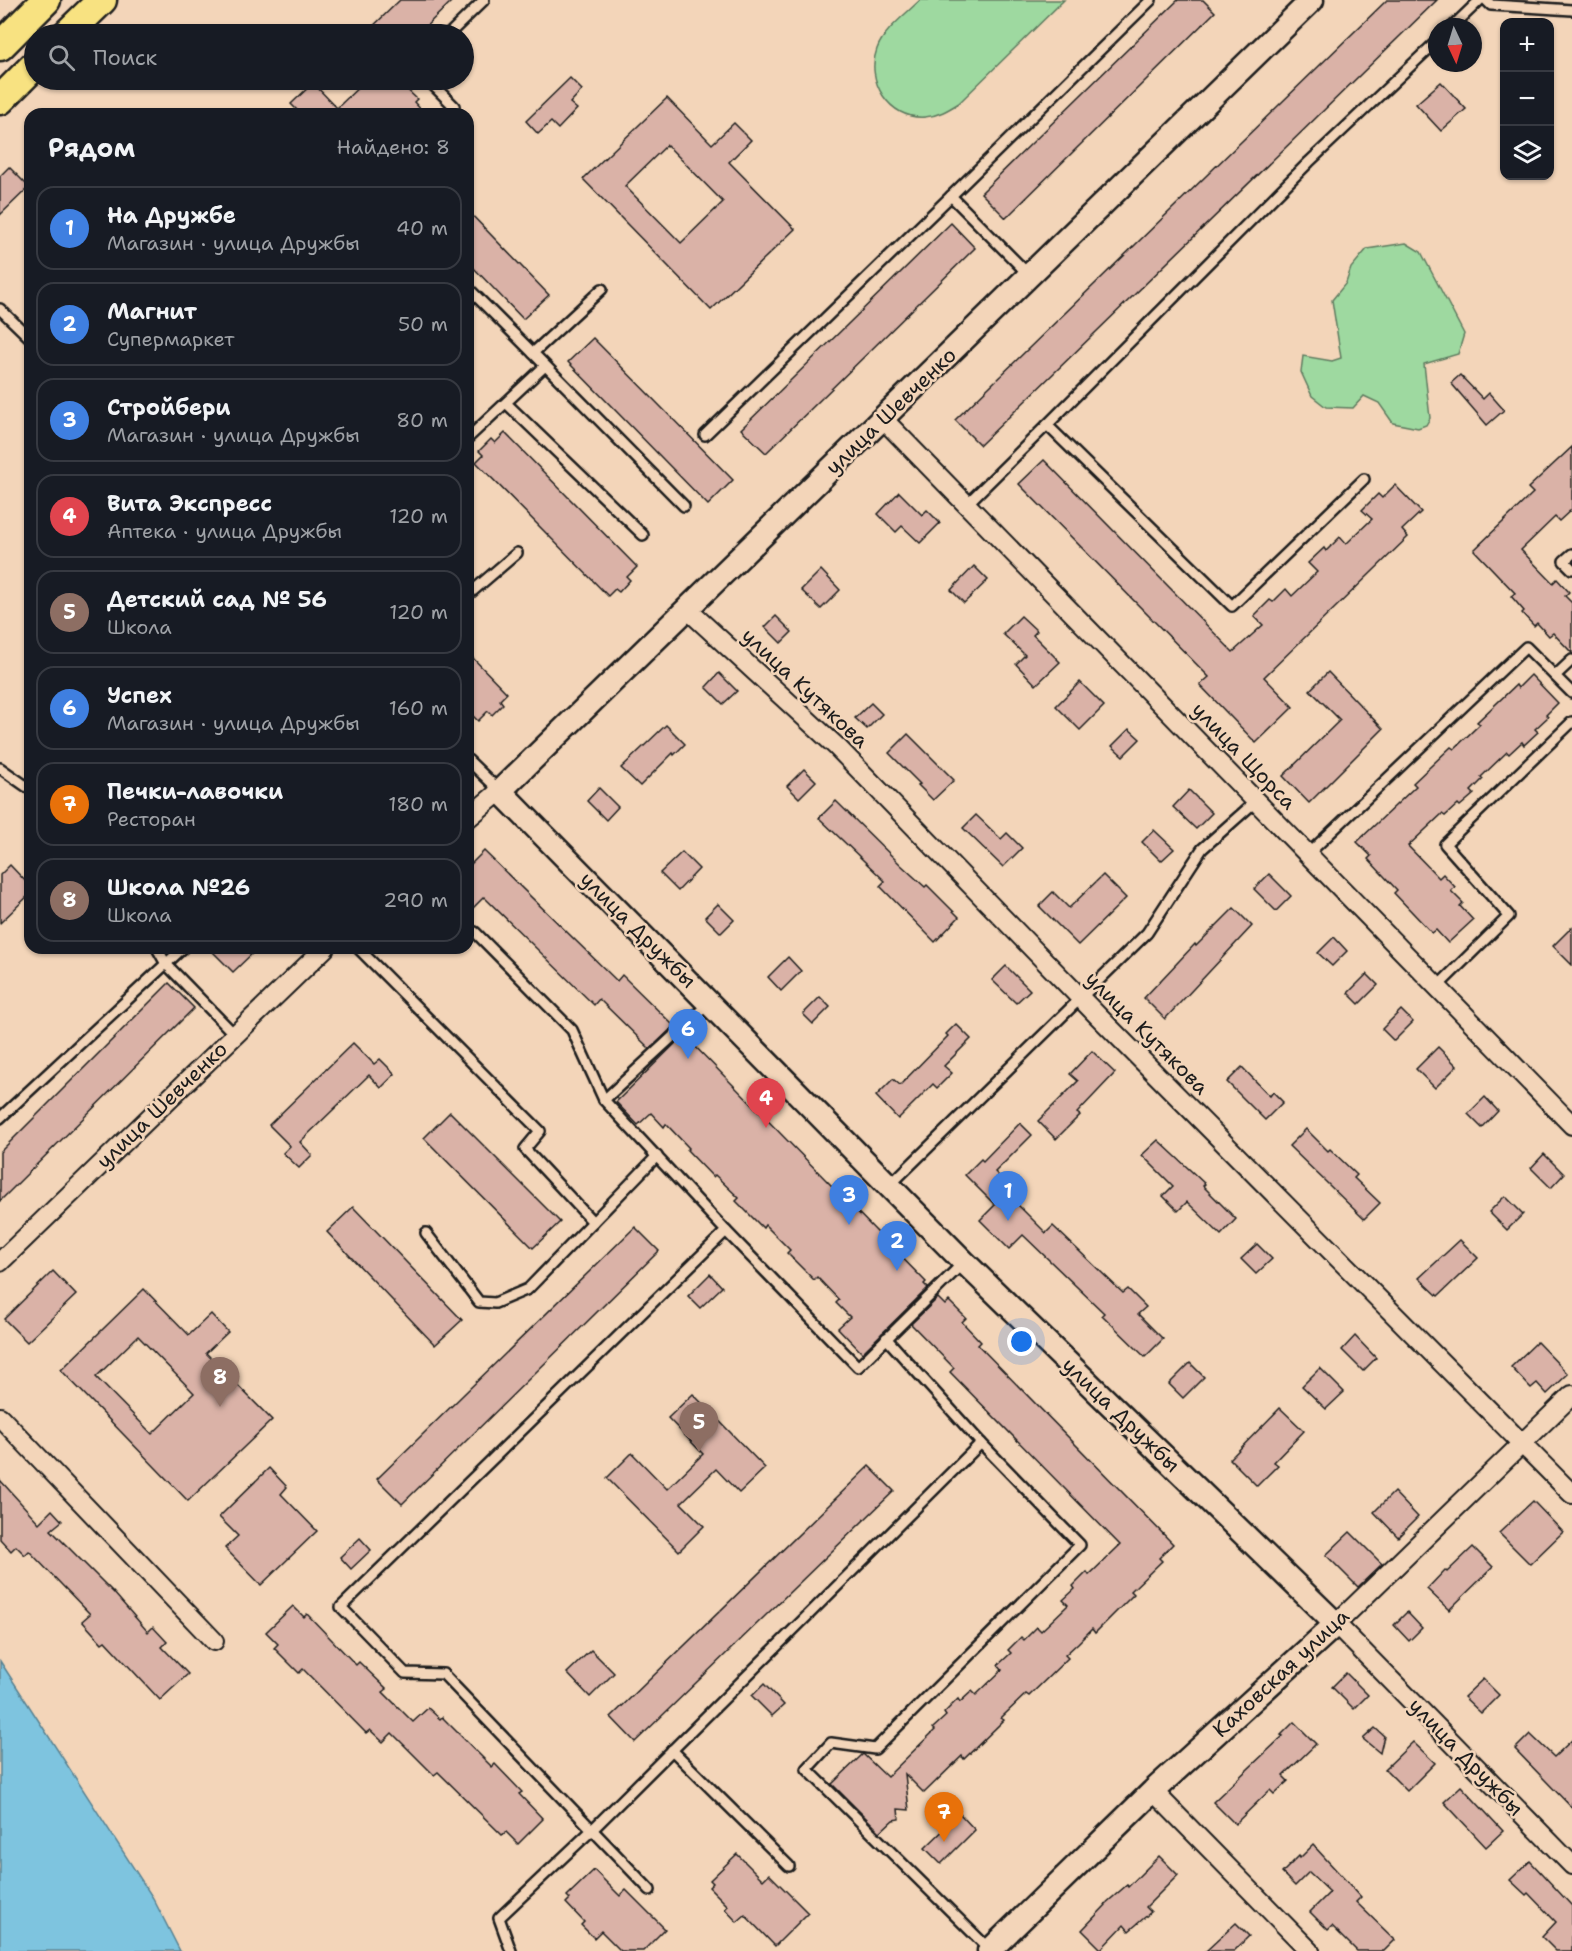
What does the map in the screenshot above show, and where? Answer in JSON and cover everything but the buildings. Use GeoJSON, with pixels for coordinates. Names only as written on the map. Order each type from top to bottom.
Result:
{"type":"FeatureCollection","features":[{"type":"Feature","properties":{"kind":"main road"},"geometry":{"type":"LineString","coordinates":[[0,46],[46,0]]}},
{"type":"Feature","properties":{"kind":"main road"},"geometry":{"type":"LineString","coordinates":[[77,24],[102,0]]}},
{"type":"Feature","properties":{"kind":"main road"},"geometry":{"type":"LineString","coordinates":[[0,100],[24,76]]}},
{"type":"Feature","properties":{"kind":"street","name":"улица Шевченко"},"geometry":{"type":"LineString","coordinates":[[474,813],[500,791],[1312,0]]}},
{"type":"Feature","properties":{"kind":"street","name":"улица Щорса"},"geometry":{"type":"LineString","coordinates":[[883,419],[1572,1125]]}},
{"type":"Feature","properties":{"kind":"street","name":"улица Кутякова"},"geometry":{"type":"LineString","coordinates":[[687,609],[837,747],[1081,998],[1572,1494]]}},
{"type":"Feature","properties":{"kind":"street","name":"улица Дружбы"},"geometry":{"type":"LineString","coordinates":[[500,791],[964,1262],[1336,1624],[1572,1865]]}},
{"type":"Feature","properties":{"kind":"street","name":"улица Шевченко"},"geometry":{"type":"LineString","coordinates":[[0,1262],[319,954]]}},
{"type":"Feature","properties":{"kind":"street","name":"Каховская улица"},"geometry":{"type":"LineString","coordinates":[[989,1951],[1153,1791],[1336,1624],[1572,1395]]}},
{"type":"Feature","properties":{"kind":"street"},"geometry":{"type":"LineString","coordinates":[[0,1417],[214,1641]]}},
{"type":"Feature","properties":{"kind":"street"},"geometry":{"type":"LineString","coordinates":[[1153,1791],[1310,1951]]}},
{"type":"Feature","properties":{"kind":"lane"},"geometry":{"type":"LineString","coordinates":[[459,24],[484,0]]}},
{"type":"Feature","properties":{"kind":"lane"},"geometry":{"type":"LineString","coordinates":[[705,435],[1151,0]]}},
{"type":"Feature","properties":{"kind":"lane"},"geometry":{"type":"LineString","coordinates":[[1461,18],[1480,0]]}},
{"type":"Feature","properties":{"kind":"lane"},"geometry":{"type":"LineString","coordinates":[[1486,0],[1491,5],[1572,10]]}},
{"type":"Feature","properties":{"kind":"lane"},"geometry":{"type":"LineString","coordinates":[[966,505],[1309,162],[1428,50]]}},
{"type":"Feature","properties":{"kind":"lane"},"geometry":{"type":"LineString","coordinates":[[438,90],[454,106],[452,108]]}},
{"type":"Feature","properties":{"kind":"lane"},"geometry":{"type":"LineString","coordinates":[[951,196],[1030,276]]}},
{"type":"Feature","properties":{"kind":"lane"},"geometry":{"type":"LineString","coordinates":[[533,353],[602,289]]}},
{"type":"Feature","properties":{"kind":"lane"},"geometry":{"type":"LineString","coordinates":[[474,294],[684,506]]}},
{"type":"Feature","properties":{"kind":"lane"},"geometry":{"type":"LineString","coordinates":[[2,314],[24,333]]}},
{"type":"Feature","properties":{"kind":"lane"},"geometry":{"type":"LineString","coordinates":[[474,432],[545,366]]}},
{"type":"Feature","properties":{"kind":"lane"},"geometry":{"type":"LineString","coordinates":[[506,403],[643,535]]}},
{"type":"Feature","properties":{"kind":"lane"},"geometry":{"type":"LineString","coordinates":[[1047,425],[1232,606],[1364,478]]}},
{"type":"Feature","properties":{"kind":"lane"},"geometry":{"type":"LineString","coordinates":[[474,590],[517,553]]}},
{"type":"Feature","properties":{"kind":"lane"},"geometry":{"type":"LineString","coordinates":[[1572,554],[1564,561],[1572,569]]}},
{"type":"Feature","properties":{"kind":"lane"},"geometry":{"type":"LineString","coordinates":[[1308,854],[1526,647],[1572,693]]}},
{"type":"Feature","properties":{"kind":"lane"},"geometry":{"type":"LineString","coordinates":[[1555,676],[1572,660]]}},
{"type":"Feature","properties":{"kind":"lane"},"geometry":{"type":"LineString","coordinates":[[1437,987],[1509,916],[1445,844],[1572,722]]}},
{"type":"Feature","properties":{"kind":"lane","name":"улица Дружбы"},"geometry":{"type":"LineString","coordinates":[[474,766],[500,791]]}},
{"type":"Feature","properties":{"kind":"lane"},"geometry":{"type":"LineString","coordinates":[[0,768],[24,785]]}},
{"type":"Feature","properties":{"kind":"lane"},"geometry":{"type":"LineString","coordinates":[[890,1186],[1147,933],[1202,849],[1256,801]]}},
{"type":"Feature","properties":{"kind":"lane"},"geometry":{"type":"LineString","coordinates":[[474,932],[572,1030],[604,1100],[726,1231],[858,1367],[964,1262]]}},
{"type":"Feature","properties":{"kind":"lane"},"geometry":{"type":"LineString","coordinates":[[160,954],[166,964],[235,1035]]}},
{"type":"Feature","properties":{"kind":"lane"},"geometry":{"type":"LineString","coordinates":[[0,1118],[177,954]]}},
{"type":"Feature","properties":{"kind":"lane"},"geometry":{"type":"LineString","coordinates":[[364,954],[540,1131],[525,1149],[593,1222]]}},
{"type":"Feature","properties":{"kind":"lane"},"geometry":{"type":"LineString","coordinates":[[604,1100],[710,1002]]}},
{"type":"Feature","properties":{"kind":"lane"},"geometry":{"type":"LineString","coordinates":[[426,1233],[479,1302],[495,1303],[528,1289],[657,1156]]}},
{"type":"Feature","properties":{"kind":"lane"},"geometry":{"type":"LineString","coordinates":[[650,1890],[443,1674],[405,1673],[341,1607],[726,1231]]}},
{"type":"Feature","properties":{"kind":"lane"},"geometry":{"type":"LineString","coordinates":[[886,1338],[981,1443],[1080,1545],[875,1749],[831,1743],[807,1769],[989,1951]]}},
{"type":"Feature","properties":{"kind":"lane"},"geometry":{"type":"LineString","coordinates":[[511,1951],[499,1918],[592,1830],[981,1443]]}},
{"type":"Feature","properties":{"kind":"lane"},"geometry":{"type":"LineString","coordinates":[[672,1750],[789,1866]]}},
{"type":"Feature","properties":{"kind":"green space"},"geometry":{"type":"Polygon","coordinates":[[[920,0],[1064,0],[959,103],[939,114],[925,117],[912,116],[891,105],[877,85],[874,73],[874,61],[880,42],[920,0]]]}},
{"type":"Feature","properties":{"kind":"green space"},"geometry":{"type":"Polygon","coordinates":[[[1406,243],[1421,252],[1464,334],[1458,354],[1424,364],[1430,418],[1426,425],[1418,428],[1393,423],[1379,403],[1364,396],[1353,408],[1326,407],[1312,396],[1301,372],[1303,356],[1332,361],[1341,358],[1332,300],[1346,283],[1351,268],[1367,249],[1406,243]]]}},
{"type":"Feature","properties":{"kind":"water"},"geometry":{"type":"Polygon","coordinates":[[[0,1661],[153,1898],[180,1951],[0,1951],[0,1661]]]}},
{"type":"Feature","properties":{"kind":"place","name":"Успех"},"geometry":{"type":"Point","coordinates":[688,1059]}},
{"type":"Feature","properties":{"kind":"place","name":"Вита Экспресс"},"geometry":{"type":"Point","coordinates":[766,1128]}},
{"type":"Feature","properties":{"kind":"place","name":"На Дружбе"},"geometry":{"type":"Point","coordinates":[1008,1221]}},
{"type":"Feature","properties":{"kind":"place","name":"Стройбери"},"geometry":{"type":"Point","coordinates":[849,1225]}},
{"type":"Feature","properties":{"kind":"place","name":"Магнит"},"geometry":{"type":"Point","coordinates":[897,1271]}},
{"type":"Feature","properties":{"kind":"place","name":"Школа №26"},"geometry":{"type":"Point","coordinates":[220,1407]}},
{"type":"Feature","properties":{"kind":"place","name":"Детский сад № 56"},"geometry":{"type":"Point","coordinates":[699,1452]}},
{"type":"Feature","properties":{"kind":"place","name":"Печки-лавочки"},"geometry":{"type":"Point","coordinates":[944,1842]}}]}
